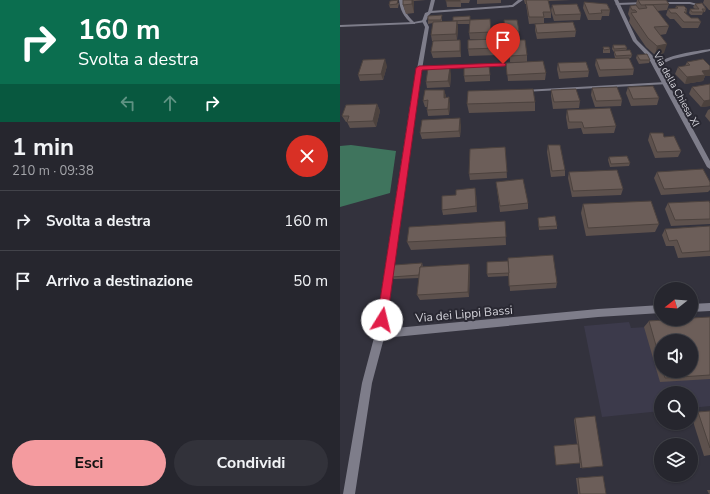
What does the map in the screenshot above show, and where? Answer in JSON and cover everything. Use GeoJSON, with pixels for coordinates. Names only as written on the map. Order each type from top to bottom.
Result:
{"type":"FeatureCollection","features":[{"type":"Feature","properties":{"kind":"street"},"geometry":{"type":"LineString","coordinates":[[349,494],[367,383],[380,334],[419,68],[427,27],[424,21],[427,14],[430,12],[513,6],[521,0]]}},
{"type":"Feature","properties":{"kind":"street","name":"Via della Chiesa XI"},"geometry":{"type":"LineString","coordinates":[[616,2],[635,41],[650,56],[666,83],[710,167]]}},
{"type":"Feature","properties":{"kind":"street"},"geometry":{"type":"LineString","coordinates":[[340,26],[413,23]]}},
{"type":"Feature","properties":{"kind":"street"},"geometry":{"type":"LineString","coordinates":[[658,70],[662,62],[672,58],[710,50]]}},
{"type":"Feature","properties":{"kind":"street"},"geometry":{"type":"LineString","coordinates":[[698,307],[710,306]]}},
{"type":"Feature","properties":{"kind":"street","name":"Via dei Lippi Bassi"},"geometry":{"type":"LineString","coordinates":[[380,334],[598,313],[654,309]]}},
{"type":"Feature","properties":{"kind":"lane"},"geometry":{"type":"LineString","coordinates":[[401,0],[401,8],[403,13],[413,23],[424,21]]}},
{"type":"Feature","properties":{"kind":"lane"},"geometry":{"type":"LineString","coordinates":[[430,12],[433,0]]}},
{"type":"Feature","properties":{"kind":"lane"},"geometry":{"type":"LineString","coordinates":[[616,2],[649,3]]}},
{"type":"Feature","properties":{"kind":"lane"},"geometry":{"type":"LineString","coordinates":[[657,3],[690,3],[702,6],[706,10]]}},
{"type":"Feature","properties":{"kind":"lane"},"geometry":{"type":"LineString","coordinates":[[419,68],[503,64]]}},
{"type":"Feature","properties":{"kind":"lane"},"geometry":{"type":"LineString","coordinates":[[515,92],[666,83]]}},
{"type":"Feature","properties":{"kind":"shaded area"},"geometry":{"type":"Polygon","coordinates":[[[629,322],[631,328],[698,326],[698,324],[710,323],[710,406],[698,407],[698,386],[654,386],[654,412],[602,417],[584,326],[629,322]]]}},
{"type":"Feature","properties":{"kind":"green space"},"geometry":{"type":"Polygon","coordinates":[[[351,145],[396,151],[390,193],[340,207],[340,146],[351,145]]]}},
{"type":"Feature","properties":{"kind":"building"},"geometry":{"type":"Polygon","coordinates":[[[398,0],[397,4],[389,5],[390,1],[398,0]]]}},
{"type":"Feature","properties":{"kind":"building"},"geometry":{"type":"Polygon","coordinates":[[[403,0],[412,0],[412,4],[403,5],[403,0]]]}},
{"type":"Feature","properties":{"kind":"building"},"geometry":{"type":"Polygon","coordinates":[[[460,0],[460,1],[446,1],[460,0]]]}},
{"type":"Feature","properties":{"kind":"building"},"geometry":{"type":"Polygon","coordinates":[[[526,0],[548,0],[551,12],[543,12],[544,17],[529,17],[526,0]]]}},
{"type":"Feature","properties":{"kind":"building"},"geometry":{"type":"Polygon","coordinates":[[[638,0],[666,0],[669,4],[641,5],[638,0]]]}},
{"type":"Feature","properties":{"kind":"building"},"geometry":{"type":"Polygon","coordinates":[[[584,2],[607,4],[610,10],[601,10],[602,13],[589,14],[584,2]]]}},
{"type":"Feature","properties":{"kind":"building"},"geometry":{"type":"Polygon","coordinates":[[[702,3],[706,9],[702,9],[704,12],[692,12],[690,9],[699,9],[695,4],[702,3]]]}},
{"type":"Feature","properties":{"kind":"building"},"geometry":{"type":"Polygon","coordinates":[[[577,4],[581,14],[555,15],[552,5],[577,4]]]}},
{"type":"Feature","properties":{"kind":"building"},"geometry":{"type":"Polygon","coordinates":[[[636,5],[639,9],[647,8],[645,5],[653,5],[669,26],[654,27],[667,44],[657,46],[648,38],[631,13],[637,12],[632,10],[630,6],[636,5]]]}},
{"type":"Feature","properties":{"kind":"building"},"geometry":{"type":"Polygon","coordinates":[[[676,6],[684,6],[687,9],[685,9],[687,12],[684,12],[691,18],[698,18],[701,22],[684,22],[676,13],[671,13],[668,9],[678,8],[676,6]]]}},
{"type":"Feature","properties":{"kind":"building"},"geometry":{"type":"Polygon","coordinates":[[[442,15],[441,20],[428,20],[428,16],[442,15]]]}},
{"type":"Feature","properties":{"kind":"building"},"geometry":{"type":"Polygon","coordinates":[[[470,16],[470,20],[453,21],[453,17],[470,16]]]}},
{"type":"Feature","properties":{"kind":"building"},"geometry":{"type":"Polygon","coordinates":[[[490,19],[491,32],[469,33],[470,20],[490,19]]]}},
{"type":"Feature","properties":{"kind":"building"},"geometry":{"type":"Polygon","coordinates":[[[504,20],[517,20],[519,31],[505,31],[504,20]]]}},
{"type":"Feature","properties":{"kind":"building"},"geometry":{"type":"Polygon","coordinates":[[[457,21],[456,34],[431,35],[433,22],[457,21]]]}},
{"type":"Feature","properties":{"kind":"building"},"geometry":{"type":"Polygon","coordinates":[[[573,22],[576,31],[537,33],[535,24],[573,22]]]}},
{"type":"Feature","properties":{"kind":"building"},"geometry":{"type":"Polygon","coordinates":[[[497,39],[498,48],[468,49],[468,40],[497,39]]]}},
{"type":"Feature","properties":{"kind":"building"},"geometry":{"type":"Polygon","coordinates":[[[460,40],[460,51],[431,52],[433,41],[460,40]]]}},
{"type":"Feature","properties":{"kind":"building"},"geometry":{"type":"Polygon","coordinates":[[[509,40],[525,40],[527,55],[510,56],[509,40]]]}},
{"type":"Feature","properties":{"kind":"building"},"geometry":{"type":"Polygon","coordinates":[[[613,45],[625,45],[627,48],[614,49],[613,45]]]}},
{"type":"Feature","properties":{"kind":"building"},"geometry":{"type":"Polygon","coordinates":[[[603,47],[609,47],[610,49],[604,50],[603,47]]]}},
{"type":"Feature","properties":{"kind":"building"},"geometry":{"type":"Polygon","coordinates":[[[630,50],[632,55],[616,56],[614,51],[630,50]]]}},
{"type":"Feature","properties":{"kind":"building"},"geometry":{"type":"Polygon","coordinates":[[[647,54],[650,60],[640,60],[637,55],[647,54]]]}},
{"type":"Feature","properties":{"kind":"building"},"geometry":{"type":"Polygon","coordinates":[[[629,58],[634,69],[600,70],[596,59],[629,58]]]}},
{"type":"Feature","properties":{"kind":"building"},"geometry":{"type":"Polygon","coordinates":[[[385,59],[381,74],[358,75],[363,60],[385,59]]]}},
{"type":"Feature","properties":{"kind":"building"},"geometry":{"type":"Polygon","coordinates":[[[703,59],[710,66],[710,70],[702,71],[705,75],[687,77],[678,67],[690,65],[687,62],[703,59]]]}},
{"type":"Feature","properties":{"kind":"building"},"geometry":{"type":"Polygon","coordinates":[[[543,61],[546,73],[507,75],[506,63],[543,61]]]}},
{"type":"Feature","properties":{"kind":"building"},"geometry":{"type":"Polygon","coordinates":[[[586,62],[589,71],[560,72],[558,63],[586,62]]]}},
{"type":"Feature","properties":{"kind":"building"},"geometry":{"type":"Polygon","coordinates":[[[489,66],[490,75],[464,76],[464,67],[489,66]]]}},
{"type":"Feature","properties":{"kind":"building"},"geometry":{"type":"Polygon","coordinates":[[[450,67],[448,81],[426,82],[428,68],[450,67]]]}},
{"type":"Feature","properties":{"kind":"building"},"geometry":{"type":"Polygon","coordinates":[[[710,84],[710,100],[704,101],[692,87],[710,84]]]}},
{"type":"Feature","properties":{"kind":"building"},"geometry":{"type":"Polygon","coordinates":[[[653,86],[659,98],[633,99],[628,87],[653,86]]]}},
{"type":"Feature","properties":{"kind":"building"},"geometry":{"type":"Polygon","coordinates":[[[617,87],[622,100],[596,101],[592,88],[617,87]]]}},
{"type":"Feature","properties":{"kind":"building"},"geometry":{"type":"Polygon","coordinates":[[[533,89],[535,102],[467,104],[468,91],[533,89]]]}},
{"type":"Feature","properties":{"kind":"building"},"geometry":{"type":"Polygon","coordinates":[[[576,89],[580,101],[554,102],[551,90],[576,89]]]}},
{"type":"Feature","properties":{"kind":"building"},"geometry":{"type":"Polygon","coordinates":[[[425,90],[444,90],[444,98],[449,97],[448,109],[427,110],[428,100],[423,101],[425,90]]]}},
{"type":"Feature","properties":{"kind":"building"},"geometry":{"type":"Polygon","coordinates":[[[377,104],[373,121],[347,122],[349,116],[342,116],[346,105],[377,104]]]}},
{"type":"Feature","properties":{"kind":"building"},"geometry":{"type":"Polygon","coordinates":[[[610,108],[616,126],[584,128],[582,122],[569,122],[567,110],[610,108]]]}},
{"type":"Feature","properties":{"kind":"building"},"geometry":{"type":"Polygon","coordinates":[[[460,118],[459,131],[420,133],[422,120],[460,118]]]}},
{"type":"Feature","properties":{"kind":"building"},"geometry":{"type":"Polygon","coordinates":[[[650,133],[663,133],[664,137],[674,136],[681,151],[657,152],[650,133]]]}},
{"type":"Feature","properties":{"kind":"building"},"geometry":{"type":"Polygon","coordinates":[[[548,145],[560,145],[565,170],[552,171],[548,145]]]}},
{"type":"Feature","properties":{"kind":"building"},"geometry":{"type":"Polygon","coordinates":[[[505,147],[507,172],[469,174],[470,149],[505,147]]]}},
{"type":"Feature","properties":{"kind":"building"},"geometry":{"type":"Polygon","coordinates":[[[627,156],[630,163],[611,164],[609,157],[627,156]]]}},
{"type":"Feature","properties":{"kind":"building"},"geometry":{"type":"Polygon","coordinates":[[[703,169],[710,182],[710,186],[664,189],[657,172],[703,169]]]}},
{"type":"Feature","properties":{"kind":"building"},"geometry":{"type":"Polygon","coordinates":[[[617,170],[623,189],[573,191],[569,172],[617,170]]]}},
{"type":"Feature","properties":{"kind":"building"},"geometry":{"type":"Polygon","coordinates":[[[523,179],[528,203],[500,206],[496,182],[523,179]]]}},
{"type":"Feature","properties":{"kind":"building"},"geometry":{"type":"Polygon","coordinates":[[[475,188],[476,206],[442,210],[442,196],[456,195],[456,190],[475,188]]]}},
{"type":"Feature","properties":{"kind":"building"},"geometry":{"type":"Polygon","coordinates":[[[651,201],[659,224],[588,228],[583,204],[651,201]]]}},
{"type":"Feature","properties":{"kind":"building"},"geometry":{"type":"Polygon","coordinates":[[[709,201],[710,219],[675,220],[668,203],[709,201]]]}},
{"type":"Feature","properties":{"kind":"building"},"geometry":{"type":"Polygon","coordinates":[[[555,216],[557,226],[539,227],[538,218],[555,216]]]}},
{"type":"Feature","properties":{"kind":"building"},"geometry":{"type":"Polygon","coordinates":[[[505,221],[506,237],[407,242],[409,227],[505,221]]]}},
{"type":"Feature","properties":{"kind":"building"},"geometry":{"type":"Polygon","coordinates":[[[710,226],[710,251],[682,253],[677,240],[669,241],[665,229],[710,226]]]}},
{"type":"Feature","properties":{"kind":"building"},"geometry":{"type":"Polygon","coordinates":[[[553,255],[557,283],[509,286],[508,258],[553,255]]]}},
{"type":"Feature","properties":{"kind":"building"},"geometry":{"type":"Polygon","coordinates":[[[508,261],[509,273],[487,274],[487,262],[508,261]]]}},
{"type":"Feature","properties":{"kind":"building"},"geometry":{"type":"Polygon","coordinates":[[[422,263],[419,275],[392,277],[394,265],[422,263]]]}},
{"type":"Feature","properties":{"kind":"building"},"geometry":{"type":"Polygon","coordinates":[[[469,264],[468,292],[417,295],[420,267],[469,264]]]}},
{"type":"Feature","properties":{"kind":"building"},"geometry":{"type":"Polygon","coordinates":[[[710,317],[710,375],[698,376],[698,334],[654,334],[654,338],[649,321],[654,321],[654,326],[698,326],[698,318],[710,317]]]}},
{"type":"Feature","properties":{"kind":"building"},"geometry":{"type":"Polygon","coordinates":[[[710,411],[710,448],[698,412],[710,411]]]}},
{"type":"Feature","properties":{"kind":"building"},"geometry":{"type":"Polygon","coordinates":[[[595,416],[603,466],[582,468],[575,418],[595,416]]]}},
{"type":"Feature","properties":{"kind":"building"},"geometry":{"type":"Polygon","coordinates":[[[578,444],[580,463],[556,465],[554,446],[578,444]]]}},
{"type":"Feature","properties":{"kind":"building"},"geometry":{"type":"Polygon","coordinates":[[[603,476],[606,494],[580,494],[578,478],[603,476]]]}},
{"type":"Feature","properties":{"kind":"route"},"geometry":{"type":"LineString","coordinates":[[382,320],[419,68],[503,64]]}}]}
